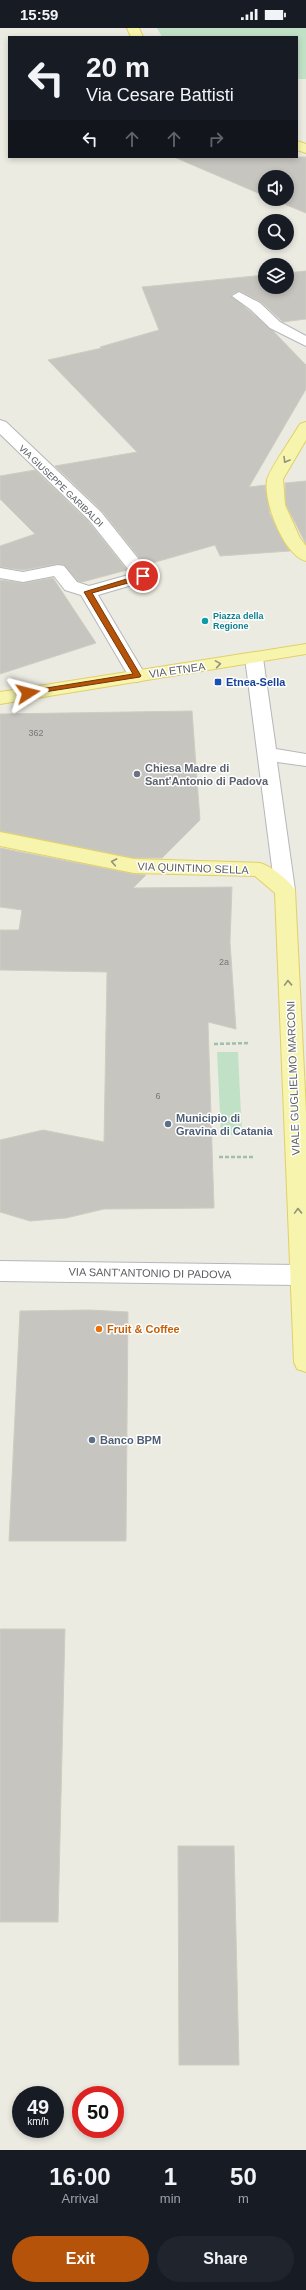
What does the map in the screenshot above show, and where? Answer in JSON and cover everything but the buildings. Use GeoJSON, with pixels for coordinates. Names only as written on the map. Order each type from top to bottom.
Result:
{"type":"FeatureCollection","features":[{"type":"Feature","properties":{"kind":"main road"},"geometry":{"type":"LineString","coordinates":[[306,427],[275,478],[277,505],[292,540],[306,556]]}},
{"type":"Feature","properties":{"kind":"main road","name":"VIA ETNEA"},"geometry":{"type":"LineString","coordinates":[[0,698],[306,649]]}},
{"type":"Feature","properties":{"kind":"main road","name":"VIA QUINTINO SELLA"},"geometry":{"type":"LineString","coordinates":[[0,840],[134,866],[241,868],[260,870],[285,890]]}},
{"type":"Feature","properties":{"kind":"main road","name":"VIALE GUGLIELMO MARCONI"},"geometry":{"type":"LineString","coordinates":[[285,890],[306,1362]]}},
{"type":"Feature","properties":{"kind":"street"},"geometry":{"type":"LineString","coordinates":[[239,296],[256,306],[275,325],[306,342]]}},
{"type":"Feature","properties":{"kind":"street","name":"VIA GIUSEPPE GARIBALDI"},"geometry":{"type":"LineString","coordinates":[[0,425],[94,516],[143,576],[88,592]]}},
{"type":"Feature","properties":{"kind":"street"},"geometry":{"type":"LineString","coordinates":[[0,573],[23,577],[58,570],[71,586],[88,592],[137,676]]}},
{"type":"Feature","properties":{"kind":"street"},"geometry":{"type":"LineString","coordinates":[[254,658],[285,890]]}},
{"type":"Feature","properties":{"kind":"street"},"geometry":{"type":"LineString","coordinates":[[266,754],[306,760]]}},
{"type":"Feature","properties":{"kind":"street","name":"VIA SANT'ANTONIO DI PADOVA"},"geometry":{"type":"LineString","coordinates":[[0,1271],[301,1274]]}},
{"type":"Feature","properties":{"kind":"path"},"geometry":{"type":"LineString","coordinates":[[214,1044],[251,1043]]}},
{"type":"Feature","properties":{"kind":"path"},"geometry":{"type":"LineString","coordinates":[[220,1157],[256,1157]]}},
{"type":"Feature","properties":{"kind":"green space"},"geometry":{"type":"Polygon","coordinates":[[[157,28],[306,28],[306,79],[298,79],[298,36],[161,36],[157,28]]]}},
{"type":"Feature","properties":{"kind":"green space"},"geometry":{"type":"Polygon","coordinates":[[[217,1052],[238,1052],[242,1135],[221,1135],[217,1052]]]}},
{"type":"Feature","properties":{"kind":"place","name":"Piazza della Regione"},"geometry":{"type":"Point","coordinates":[205,621]}},
{"type":"Feature","properties":{"kind":"place","name":"Etnea-Sella"},"geometry":{"type":"Point","coordinates":[218,682]}},
{"type":"Feature","properties":{"kind":"place","name":"Chiesa Madre di Sant'Antonio di Padova"},"geometry":{"type":"Point","coordinates":[137,774]}},
{"type":"Feature","properties":{"kind":"place","name":"Municipio di Gravina di Catania"},"geometry":{"type":"Point","coordinates":[168,1124]}},
{"type":"Feature","properties":{"kind":"place","name":"Fruit & Coffee"},"geometry":{"type":"Point","coordinates":[99,1329]}},
{"type":"Feature","properties":{"kind":"place","name":"Banco BPM"},"geometry":{"type":"Point","coordinates":[92,1440]}},
{"type":"Feature","properties":{"kind":"route"},"geometry":{"type":"LineString","coordinates":[[28,693],[137,676],[88,592],[143,576]]}}]}
